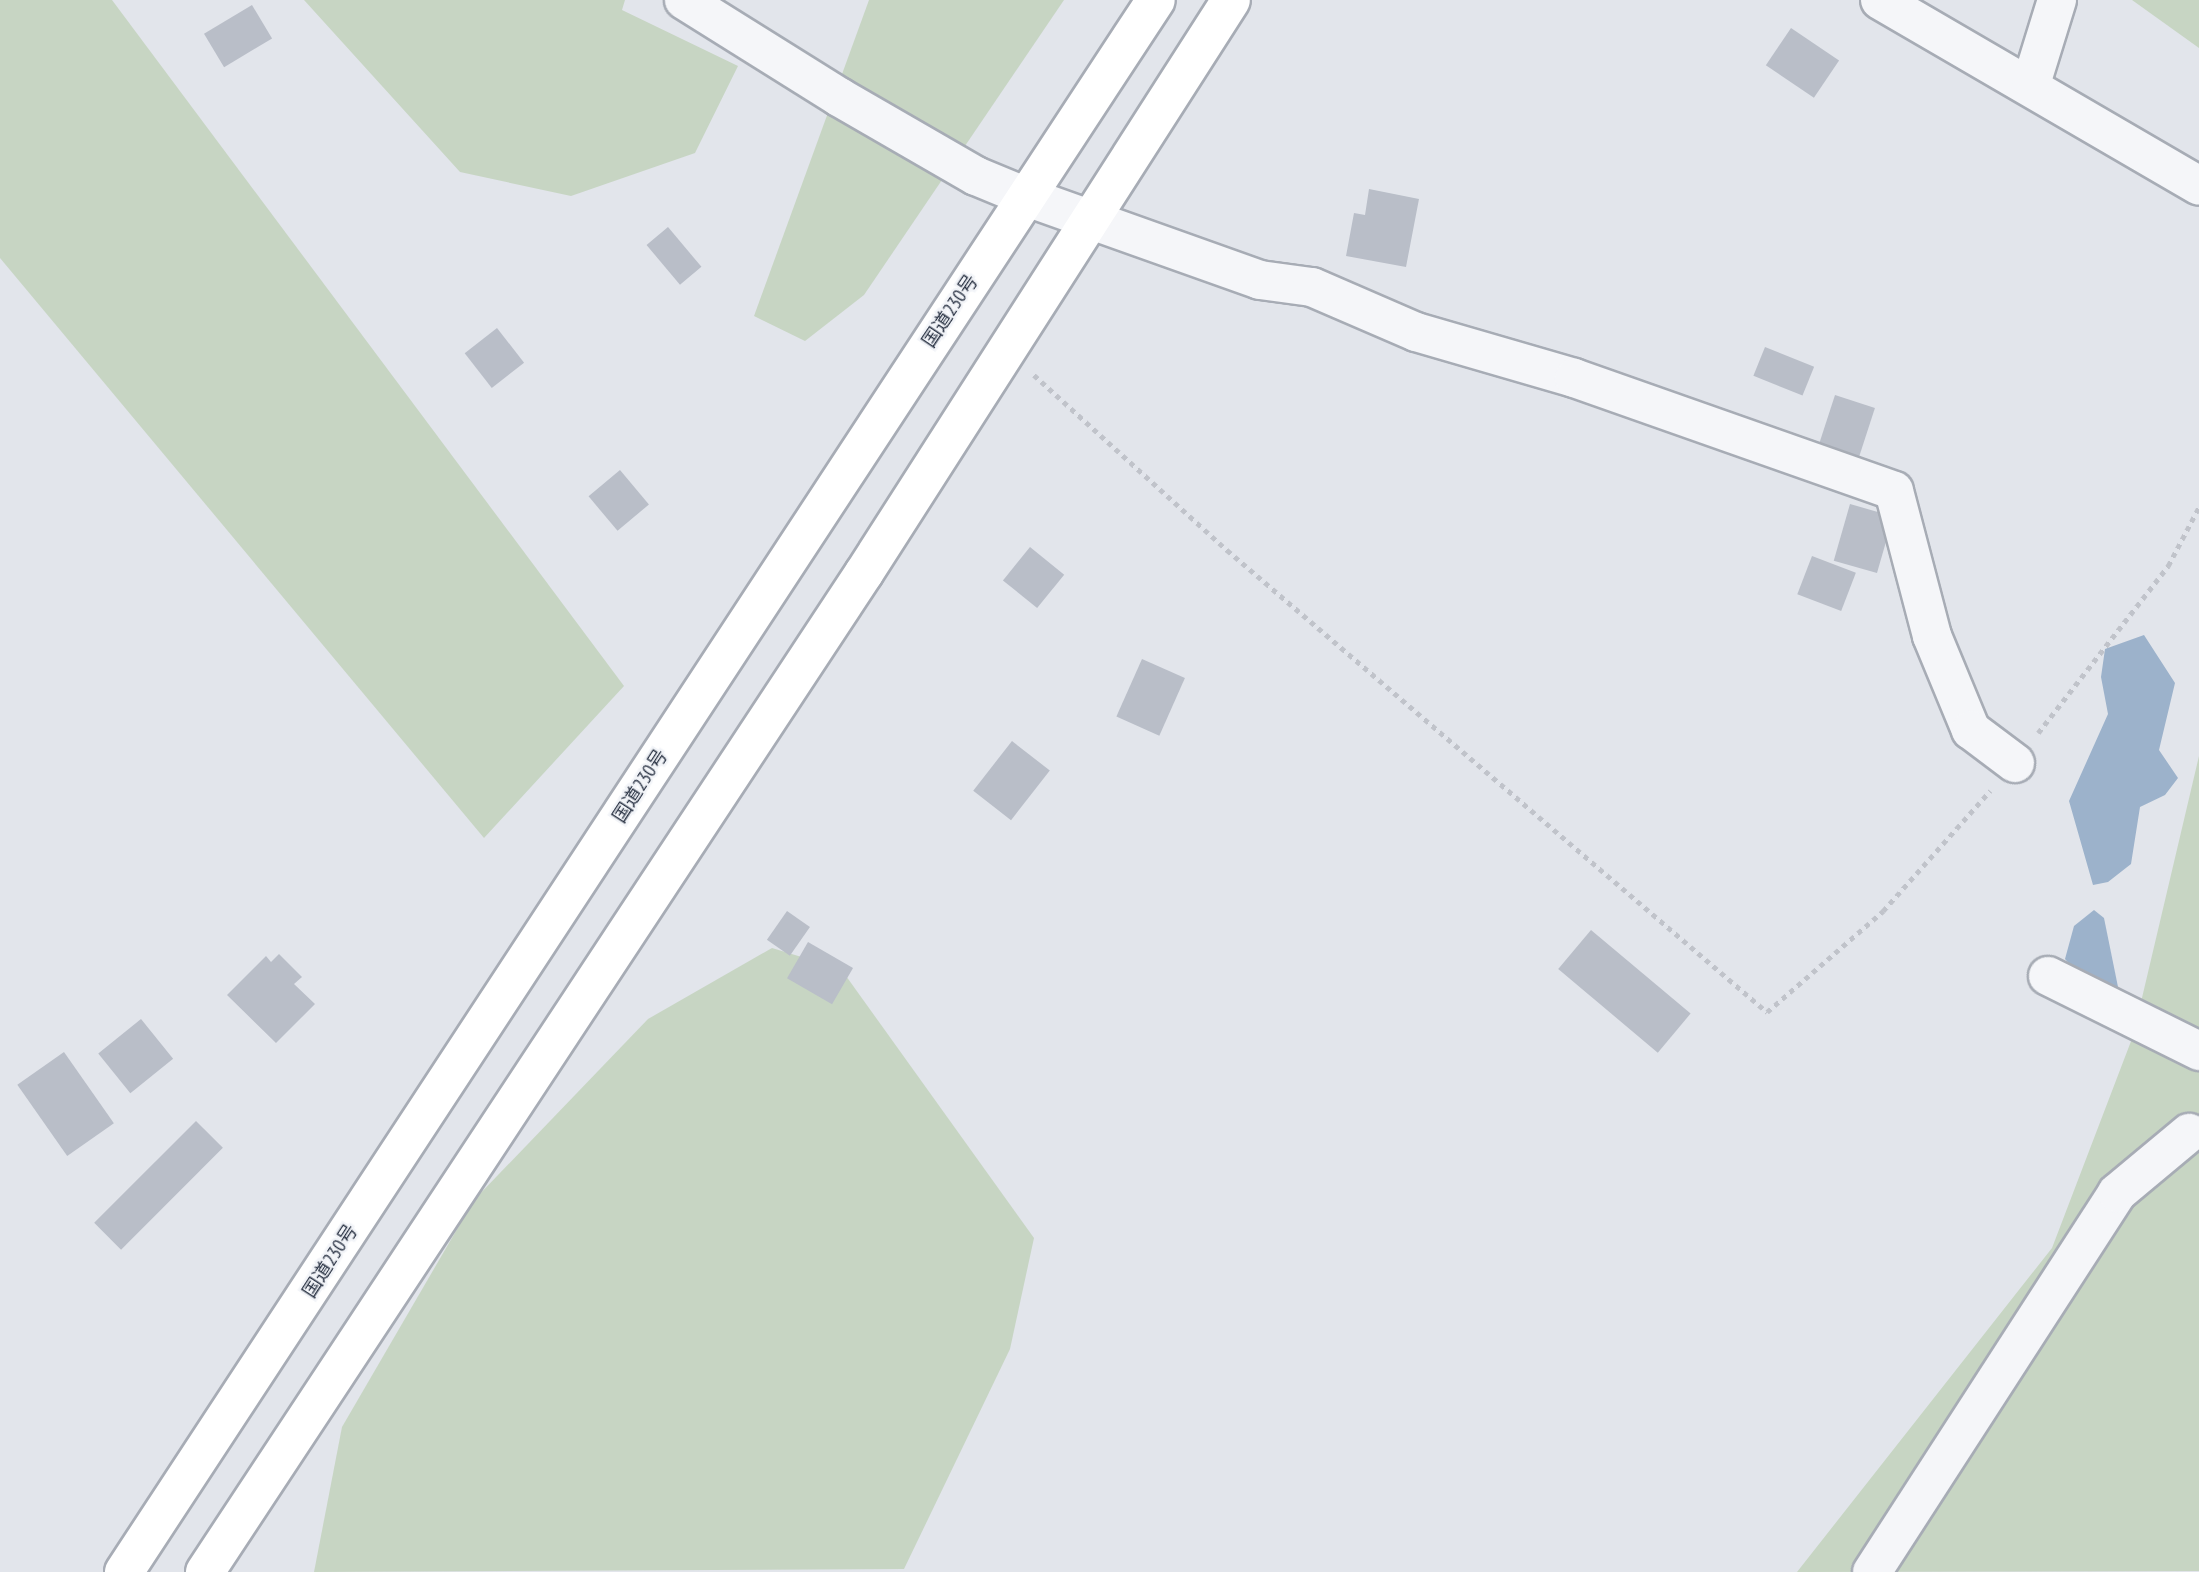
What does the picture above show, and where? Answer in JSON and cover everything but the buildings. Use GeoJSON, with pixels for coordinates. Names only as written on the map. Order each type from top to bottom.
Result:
{"type":"FeatureCollection","features":[{"type":"Feature","properties":{"kind":"highway","name":"国道230号"},"geometry":{"type":"LineString","coordinates":[[124,1572],[1156,0]]}},
{"type":"Feature","properties":{"kind":"highway"},"geometry":{"type":"LineString","coordinates":[[205,1572],[857,585],[1087,218],[1231,0]]}},
{"type":"Feature","properties":{"kind":"street"},"geometry":{"type":"LineString","coordinates":[[684,0],[839,97],[976,176],[1027,197],[1260,280],[1312,287],[1416,332],[1574,378],[1894,491],[1928,624],[1971,730],[2015,762]]}},
{"type":"Feature","properties":{"kind":"street"},"geometry":{"type":"LineString","coordinates":[[1880,0],[2031,84],[2198,183]]}},
{"type":"Feature","properties":{"kind":"street"},"geometry":{"type":"LineString","coordinates":[[2031,84],[2057,0]]}},
{"type":"Feature","properties":{"kind":"street"},"geometry":{"type":"LineString","coordinates":[[2048,976],[2199,1051]]}},
{"type":"Feature","properties":{"kind":"street"},"geometry":{"type":"LineString","coordinates":[[1872,1572],[2117,1193],[2196,1127]]}},
{"type":"Feature","properties":{"kind":"path"},"geometry":{"type":"LineString","coordinates":[[1005,349],[1227,550],[1767,1012],[1883,911],[2015,762],[2168,566],[2199,507]]}},
{"type":"Feature","properties":{"kind":"green space"},"geometry":{"type":"Polygon","coordinates":[[[0,0],[112,0],[624,686],[484,838],[0,258],[0,0]]]}},
{"type":"Feature","properties":{"kind":"green space"},"geometry":{"type":"Polygon","coordinates":[[[304,0],[625,0],[622,10],[738,66],[695,153],[571,196],[460,172],[304,0]]]}},
{"type":"Feature","properties":{"kind":"green space"},"geometry":{"type":"Polygon","coordinates":[[[869,0],[1064,0],[864,295],[805,341],[754,316],[869,0]]]}},
{"type":"Feature","properties":{"kind":"green space"},"geometry":{"type":"Polygon","coordinates":[[[2132,0],[2199,0],[2199,48],[2132,0]]]}},
{"type":"Feature","properties":{"kind":"green space"},"geometry":{"type":"Polygon","coordinates":[[[2199,756],[2199,1571],[1797,1572],[2052,1248],[2133,1036],[2199,756]]]}},
{"type":"Feature","properties":{"kind":"green space"},"geometry":{"type":"Polygon","coordinates":[[[772,948],[841,969],[1034,1238],[1010,1349],[904,1569],[314,1572],[342,1427],[474,1200],[648,1019],[772,948]]]}},
{"type":"Feature","properties":{"kind":"water"},"geometry":{"type":"Polygon","coordinates":[[[2144,635],[2175,683],[2159,750],[2178,778],[2165,795],[2140,807],[2131,864],[2108,882],[2093,885],[2069,801],[2108,714],[2101,677],[2105,649],[2144,635]]]}},
{"type":"Feature","properties":{"kind":"water"},"geometry":{"type":"Polygon","coordinates":[[[2094,910],[2104,918],[2118,987],[2094,992],[2065,959],[2074,926],[2094,910]]]}}]}
